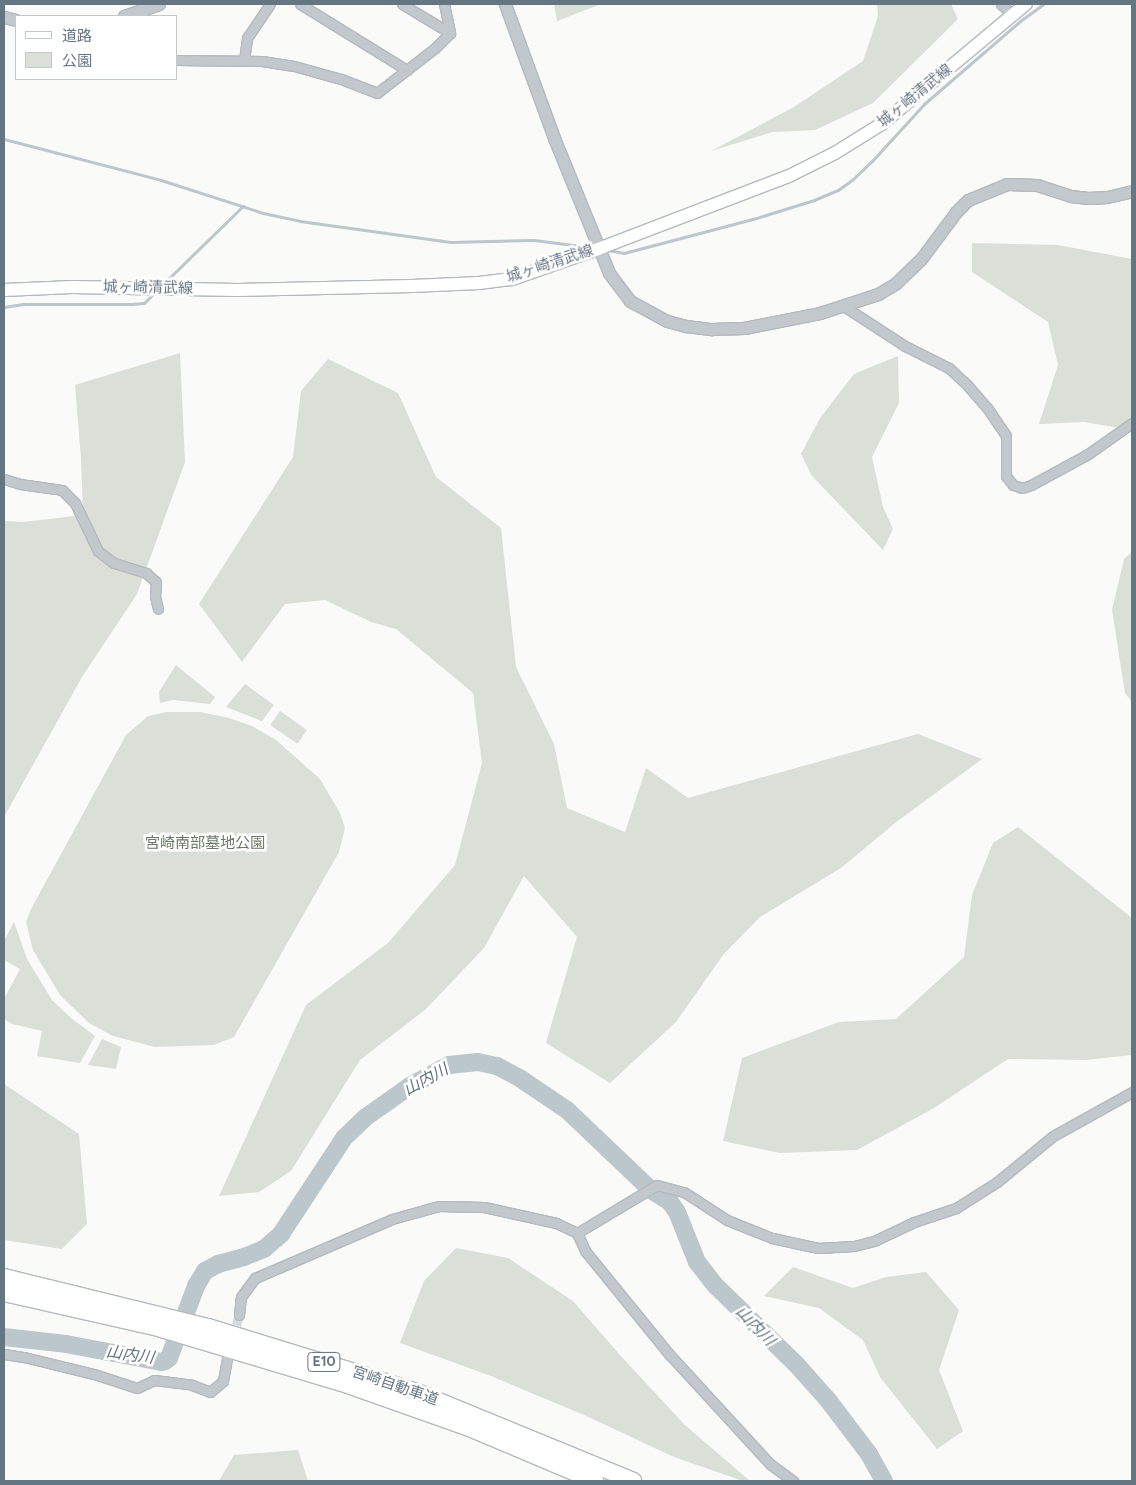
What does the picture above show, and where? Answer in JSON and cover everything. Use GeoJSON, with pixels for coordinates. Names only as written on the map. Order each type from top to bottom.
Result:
{"type":"FeatureCollection","features":[{"type":"Feature","properties":{"kind":"highway","name":"宮崎自動車道"},"geometry":{"type":"LineString","coordinates":[[4,1277],[208,1326],[354,1372],[414,1392],[633,1481]]}},
{"type":"Feature","properties":{"kind":"highway","name":"宮崎自動車道"},"geometry":{"type":"LineString","coordinates":[[4,1293],[155,1327],[332,1380],[468,1428],[595,1481]]}},
{"type":"Feature","properties":{"kind":"main road","name":"城ヶ崎清武線"},"geometry":{"type":"LineString","coordinates":[[4,290],[72,287],[238,290],[479,283],[512,279],[790,176],[835,153],[883,123],[1026,4]]}},
{"type":"Feature","properties":{"kind":"street"},"geometry":{"type":"LineString","coordinates":[[127,15],[158,4]]}},
{"type":"Feature","properties":{"kind":"street"},"geometry":{"type":"LineString","coordinates":[[244,60],[247,38],[270,4]]}},
{"type":"Feature","properties":{"kind":"street"},"geometry":{"type":"LineString","coordinates":[[300,4],[406,70]]}},
{"type":"Feature","properties":{"kind":"street"},"geometry":{"type":"LineString","coordinates":[[402,4],[450,33]]}},
{"type":"Feature","properties":{"kind":"street"},"geometry":{"type":"LineString","coordinates":[[444,4],[450,33]]}},
{"type":"Feature","properties":{"kind":"street"},"geometry":{"type":"LineString","coordinates":[[505,4],[593,250],[630,301],[648,313],[686,326],[712,329],[744,328],[845,307],[878,294],[896,283],[921,259],[956,212],[968,200],[992,188],[1007,184],[1037,184],[1071,196],[1088,198],[1108,197],[1132,191]]}},
{"type":"Feature","properties":{"kind":"street"},"geometry":{"type":"LineString","coordinates":[[1002,4],[1013,15]]}},
{"type":"Feature","properties":{"kind":"street"},"geometry":{"type":"LineString","coordinates":[[178,60],[244,60],[294,66],[341,79],[377,94],[435,48],[450,33]]}},
{"type":"Feature","properties":{"kind":"street"},"geometry":{"type":"LineString","coordinates":[[845,307],[905,346],[949,368],[968,386],[988,409],[1006,436],[1006,476],[1013,485],[1022,488],[1031,485],[1088,454],[1132,423]]}},
{"type":"Feature","properties":{"kind":"street"},"geometry":{"type":"LineString","coordinates":[[4,479],[20,484],[62,490],[75,503],[98,551],[114,563],[146,573],[156,582],[155,596],[158,609]]}},
{"type":"Feature","properties":{"kind":"street"},"geometry":{"type":"LineString","coordinates":[[577,1233],[657,1185],[684,1192],[727,1220],[772,1238],[818,1248],[838,1248],[874,1241],[914,1222],[956,1208],[997,1182],[1053,1136],[1132,1092]]}},
{"type":"Feature","properties":{"kind":"street"},"geometry":{"type":"LineString","coordinates":[[239,1315],[241,1297],[254,1278],[392,1219],[439,1206],[484,1208],[556,1223],[577,1233],[586,1252],[668,1354],[770,1464],[793,1481]]}},
{"type":"Feature","properties":{"kind":"street"},"geometry":{"type":"LineString","coordinates":[[4,1354],[94,1374],[137,1388],[154,1380],[192,1385],[210,1392],[223,1381],[227,1358]]}},
{"type":"Feature","properties":{"kind":"green space"},"geometry":{"type":"Polygon","coordinates":[[[554,4],[601,4],[557,21],[554,4]]]}},
{"type":"Feature","properties":{"kind":"green space"},"geometry":{"type":"Polygon","coordinates":[[[877,4],[951,4],[958,19],[873,103],[815,130],[773,132],[711,151],[794,107],[863,61],[878,16],[877,4]]]}},
{"type":"Feature","properties":{"kind":"green space"},"geometry":{"type":"Polygon","coordinates":[[[972,243],[1058,245],[1132,259],[1132,430],[1084,422],[1039,424],[1058,365],[1048,322],[972,272],[972,243]]]}},
{"type":"Feature","properties":{"kind":"green space"},"geometry":{"type":"Polygon","coordinates":[[[180,353],[185,462],[137,594],[82,677],[4,817],[4,521],[23,522],[83,515],[81,458],[75,385],[180,353]]]}},
{"type":"Feature","properties":{"kind":"green space"},"geometry":{"type":"Polygon","coordinates":[[[898,356],[899,403],[872,457],[883,507],[893,529],[883,550],[812,476],[801,454],[820,418],[854,374],[898,356]]]}},
{"type":"Feature","properties":{"kind":"green space"},"geometry":{"type":"Polygon","coordinates":[[[328,359],[398,393],[436,477],[501,528],[516,667],[554,744],[567,808],[625,832],[646,768],[688,798],[918,734],[982,759],[895,823],[841,868],[760,917],[723,955],[676,1022],[610,1083],[546,1043],[577,937],[524,876],[484,948],[426,1009],[360,1060],[291,1171],[259,1192],[219,1196],[306,1005],[388,943],[455,865],[482,763],[473,693],[396,629],[371,622],[325,600],[285,604],[242,662],[199,604],[293,457],[301,391],[328,359]]]}},
{"type":"Feature","properties":{"kind":"green space"},"geometry":{"type":"Polygon","coordinates":[[[1132,552],[1132,702],[1125,693],[1112,610],[1124,559],[1132,552]]]}},
{"type":"Feature","properties":{"kind":"green space"},"geometry":{"type":"Polygon","coordinates":[[[176,665],[215,697],[210,704],[173,700],[160,703],[159,692],[176,665]]]}},
{"type":"Feature","properties":{"kind":"green space"},"geometry":{"type":"Polygon","coordinates":[[[245,684],[274,705],[262,721],[226,707],[245,684]]]}},
{"type":"Feature","properties":{"kind":"green space"},"geometry":{"type":"Polygon","coordinates":[[[280,711],[307,730],[297,744],[270,725],[280,711]]]}},
{"type":"Feature","properties":{"kind":"green space","name":"宮崎南部墓地公園"},"geometry":{"type":"Polygon","coordinates":[[[167,712],[200,712],[229,718],[252,726],[276,740],[320,779],[340,813],[345,828],[339,852],[234,1037],[214,1045],[155,1047],[113,1036],[89,1023],[60,995],[33,950],[26,922],[31,909],[126,735],[148,716],[167,712]]]}},
{"type":"Feature","properties":{"kind":"green space"},"geometry":{"type":"Polygon","coordinates":[[[1018,827],[1132,918],[1132,1055],[1086,1060],[1008,1059],[934,1108],[857,1150],[780,1153],[723,1141],[742,1058],[839,1022],[896,1019],[964,957],[972,895],[993,843],[1018,827]]]}},
{"type":"Feature","properties":{"kind":"green space"},"geometry":{"type":"Polygon","coordinates":[[[14,922],[27,959],[52,1000],[71,1018],[95,1036],[80,1063],[37,1056],[42,1031],[12,1024],[4,1019],[4,999],[20,969],[4,960],[4,941],[14,922]]]}},
{"type":"Feature","properties":{"kind":"green space"},"geometry":{"type":"Polygon","coordinates":[[[102,1039],[121,1047],[116,1069],[88,1065],[102,1039]]]}},
{"type":"Feature","properties":{"kind":"green space"},"geometry":{"type":"Polygon","coordinates":[[[4,1084],[79,1134],[87,1224],[62,1249],[4,1240],[4,1084]]]}},
{"type":"Feature","properties":{"kind":"green space"},"geometry":{"type":"Polygon","coordinates":[[[456,1248],[508,1258],[573,1301],[685,1425],[750,1481],[743,1481],[674,1457],[584,1415],[491,1376],[400,1343],[424,1281],[456,1248]]]}},
{"type":"Feature","properties":{"kind":"green space"},"geometry":{"type":"Polygon","coordinates":[[[793,1267],[853,1288],[886,1277],[926,1272],[959,1310],[939,1370],[963,1431],[937,1449],[880,1377],[863,1340],[819,1308],[764,1296],[793,1267]]]}},
{"type":"Feature","properties":{"kind":"green space"},"geometry":{"type":"Polygon","coordinates":[[[298,1450],[308,1481],[219,1481],[234,1455],[298,1450]]]}},
{"type":"Feature","properties":{"kind":"waterway"},"geometry":{"type":"LineString","coordinates":[[608,250],[624,253],[753,219],[814,200],[838,190],[872,161],[924,104],[1020,21],[1043,4]]}},
{"type":"Feature","properties":{"kind":"waterway"},"geometry":{"type":"LineString","coordinates":[[4,139],[161,180],[263,213],[300,221],[451,242],[534,240],[589,247]]}},
{"type":"Feature","properties":{"kind":"waterway"},"geometry":{"type":"LineString","coordinates":[[163,284],[243,206]]}},
{"type":"Feature","properties":{"kind":"waterway"},"geometry":{"type":"LineString","coordinates":[[4,307],[23,304],[144,303],[155,292]]}},
{"type":"Feature","properties":{"kind":"waterway","name":"山内川"},"geometry":{"type":"LineString","coordinates":[[4,1337],[66,1344],[161,1362],[165,1361],[169,1358],[196,1286],[205,1271],[218,1264],[264,1249],[281,1234],[344,1138],[366,1117],[410,1086],[449,1065],[478,1062],[497,1066],[521,1079],[567,1110],[651,1190],[670,1202],[677,1212],[697,1262],[716,1286],[796,1364],[828,1400],[869,1454],[884,1481]]}},
{"type":"Feature","properties":{"kind":"tunnel"},"geometry":{"type":"LineString","coordinates":[[233,1338],[239,1315]]}}]}
